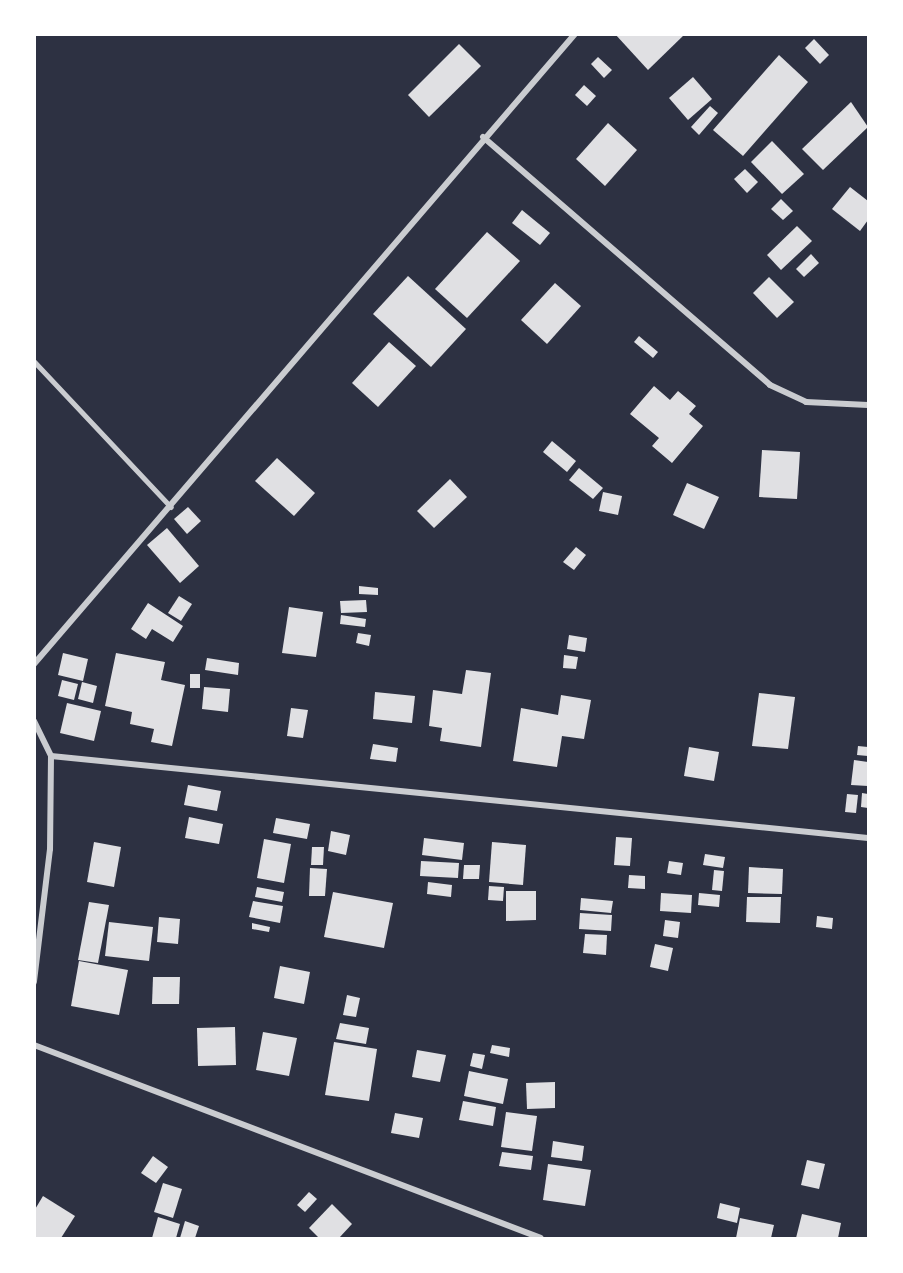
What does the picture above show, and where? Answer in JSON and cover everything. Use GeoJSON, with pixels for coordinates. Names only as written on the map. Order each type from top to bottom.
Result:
{"type":"FeatureCollection","features":[{"type":"Feature","properties":{"kind":"street"},"geometry":{"type":"LineString","coordinates":[[34,664],[171,507],[483,137],[575,34]]}},
{"type":"Feature","properties":{"kind":"street"},"geometry":{"type":"LineString","coordinates":[[483,137],[770,385],[806,402],[868,405]]}},
{"type":"Feature","properties":{"kind":"street"},"geometry":{"type":"LineString","coordinates":[[34,721],[51,756],[50,849],[34,982]]}},
{"type":"Feature","properties":{"kind":"street"},"geometry":{"type":"LineString","coordinates":[[51,756],[868,838]]}},
{"type":"Feature","properties":{"kind":"street"},"geometry":{"type":"LineString","coordinates":[[34,1045],[541,1239]]}},
{"type":"Feature","properties":{"kind":"lane"},"geometry":{"type":"LineString","coordinates":[[34,361],[171,507]]}},
{"type":"Feature","properties":{"kind":"building"},"geometry":{"type":"Polygon","coordinates":[[[615,34],[685,34],[648,70],[615,34]]]}},
{"type":"Feature","properties":{"kind":"building"},"geometry":{"type":"Polygon","coordinates":[[[814,39],[829,55],[820,64],[805,48],[814,39]]]}},
{"type":"Feature","properties":{"kind":"building"},"geometry":{"type":"Polygon","coordinates":[[[459,44],[481,66],[429,117],[408,95],[459,44]]]}},
{"type":"Feature","properties":{"kind":"building"},"geometry":{"type":"Polygon","coordinates":[[[779,55],[808,82],[743,156],[713,130],[779,55]]]}},
{"type":"Feature","properties":{"kind":"building"},"geometry":{"type":"Polygon","coordinates":[[[598,57],[612,70],[604,78],[591,64],[598,57]]]}},
{"type":"Feature","properties":{"kind":"building"},"geometry":{"type":"Polygon","coordinates":[[[693,77],[712,99],[688,120],[669,98],[693,77]]]}},
{"type":"Feature","properties":{"kind":"building"},"geometry":{"type":"Polygon","coordinates":[[[584,85],[596,96],[587,106],[575,95],[584,85]]]}},
{"type":"Feature","properties":{"kind":"building"},"geometry":{"type":"Polygon","coordinates":[[[851,102],[868,127],[823,170],[802,149],[851,102]]]}},
{"type":"Feature","properties":{"kind":"building"},"geometry":{"type":"Polygon","coordinates":[[[710,106],[718,113],[699,135],[691,127],[710,106]]]}},
{"type":"Feature","properties":{"kind":"building"},"geometry":{"type":"Polygon","coordinates":[[[608,123],[637,150],[605,186],[576,159],[608,123]]]}},
{"type":"Feature","properties":{"kind":"building"},"geometry":{"type":"Polygon","coordinates":[[[772,141],[804,174],[782,194],[751,162],[772,141]]]}},
{"type":"Feature","properties":{"kind":"building"},"geometry":{"type":"Polygon","coordinates":[[[745,169],[758,182],[747,193],[734,179],[745,169]]]}},
{"type":"Feature","properties":{"kind":"building"},"geometry":{"type":"Polygon","coordinates":[[[850,187],[868,201],[868,220],[860,231],[832,209],[850,187]]]}},
{"type":"Feature","properties":{"kind":"building"},"geometry":{"type":"Polygon","coordinates":[[[781,199],[793,211],[783,220],[771,209],[781,199]]]}},
{"type":"Feature","properties":{"kind":"building"},"geometry":{"type":"Polygon","coordinates":[[[522,210],[550,233],[540,245],[512,223],[522,210]]]}},
{"type":"Feature","properties":{"kind":"building"},"geometry":{"type":"Polygon","coordinates":[[[797,226],[812,241],[781,270],[767,255],[797,226]]]}},
{"type":"Feature","properties":{"kind":"building"},"geometry":{"type":"Polygon","coordinates":[[[487,232],[520,261],[467,318],[435,289],[487,232]]]}},
{"type":"Feature","properties":{"kind":"building"},"geometry":{"type":"Polygon","coordinates":[[[811,254],[819,263],[804,277],[796,269],[811,254]]]}},
{"type":"Feature","properties":{"kind":"building"},"geometry":{"type":"Polygon","coordinates":[[[408,276],[466,329],[431,367],[373,314],[408,276]]]}},
{"type":"Feature","properties":{"kind":"building"},"geometry":{"type":"Polygon","coordinates":[[[769,277],[794,302],[777,318],[753,293],[769,277]]]}},
{"type":"Feature","properties":{"kind":"building"},"geometry":{"type":"Polygon","coordinates":[[[555,283],[581,306],[547,344],[521,320],[555,283]]]}},
{"type":"Feature","properties":{"kind":"building"},"geometry":{"type":"Polygon","coordinates":[[[639,336],[658,352],[653,358],[634,342],[639,336]]]}},
{"type":"Feature","properties":{"kind":"building"},"geometry":{"type":"Polygon","coordinates":[[[389,342],[416,366],[378,407],[352,383],[389,342]]]}},
{"type":"Feature","properties":{"kind":"building"},"geometry":{"type":"Polygon","coordinates":[[[654,386],[670,400],[678,391],[696,406],[689,414],[703,426],[672,463],[652,446],[659,438],[630,414],[654,386]]]}},
{"type":"Feature","properties":{"kind":"building"},"geometry":{"type":"Polygon","coordinates":[[[552,441],[576,461],[567,472],[543,452],[552,441]]]}},
{"type":"Feature","properties":{"kind":"building"},"geometry":{"type":"Polygon","coordinates":[[[762,450],[800,452],[797,499],[759,497],[762,450]]]}},
{"type":"Feature","properties":{"kind":"building"},"geometry":{"type":"Polygon","coordinates":[[[277,458],[315,493],[294,516],[255,481],[277,458]]]}},
{"type":"Feature","properties":{"kind":"building"},"geometry":{"type":"Polygon","coordinates":[[[579,468],[603,488],[593,499],[569,480],[579,468]]]}},
{"type":"Feature","properties":{"kind":"building"},"geometry":{"type":"Polygon","coordinates":[[[450,479],[467,497],[434,528],[417,511],[450,479]]]}},
{"type":"Feature","properties":{"kind":"building"},"geometry":{"type":"Polygon","coordinates":[[[687,483],[719,497],[704,529],[673,515],[687,483]]]}},
{"type":"Feature","properties":{"kind":"building"},"geometry":{"type":"Polygon","coordinates":[[[603,492],[622,496],[618,515],[599,511],[603,492]]]}},
{"type":"Feature","properties":{"kind":"building"},"geometry":{"type":"Polygon","coordinates":[[[188,507],[201,521],[187,534],[174,519],[188,507]]]}},
{"type":"Feature","properties":{"kind":"building"},"geometry":{"type":"Polygon","coordinates":[[[167,528],[199,566],[180,583],[147,545],[167,528]]]}},
{"type":"Feature","properties":{"kind":"building"},"geometry":{"type":"Polygon","coordinates":[[[576,547],[586,555],[574,570],[563,562],[576,547]]]}},
{"type":"Feature","properties":{"kind":"building"},"geometry":{"type":"Polygon","coordinates":[[[359,586],[378,588],[378,595],[359,594],[359,586]]]}},
{"type":"Feature","properties":{"kind":"building"},"geometry":{"type":"Polygon","coordinates":[[[179,596],[192,604],[181,621],[168,613],[179,596]]]}},
{"type":"Feature","properties":{"kind":"building"},"geometry":{"type":"Polygon","coordinates":[[[366,600],[367,612],[341,613],[340,601],[366,600]]]}},
{"type":"Feature","properties":{"kind":"building"},"geometry":{"type":"Polygon","coordinates":[[[148,603],[183,626],[173,642],[152,629],[146,639],[131,629],[148,603]]]}},
{"type":"Feature","properties":{"kind":"building"},"geometry":{"type":"Polygon","coordinates":[[[289,607],[323,612],[316,657],[282,653],[289,607]]]}},
{"type":"Feature","properties":{"kind":"building"},"geometry":{"type":"Polygon","coordinates":[[[341,615],[366,619],[365,627],[340,624],[341,615]]]}},
{"type":"Feature","properties":{"kind":"building"},"geometry":{"type":"Polygon","coordinates":[[[358,633],[371,635],[369,646],[356,643],[358,633]]]}},
{"type":"Feature","properties":{"kind":"building"},"geometry":{"type":"Polygon","coordinates":[[[569,635],[587,638],[585,652],[567,649],[569,635]]]}},
{"type":"Feature","properties":{"kind":"building"},"geometry":{"type":"Polygon","coordinates":[[[63,653],[88,659],[83,681],[58,675],[63,653]]]}},
{"type":"Feature","properties":{"kind":"building"},"geometry":{"type":"Polygon","coordinates":[[[116,653],[165,662],[161,680],[185,685],[172,746],[151,742],[154,729],[130,724],[132,712],[105,706],[116,653]]]}},
{"type":"Feature","properties":{"kind":"building"},"geometry":{"type":"Polygon","coordinates":[[[564,655],[578,657],[576,669],[563,668],[564,655]]]}},
{"type":"Feature","properties":{"kind":"building"},"geometry":{"type":"Polygon","coordinates":[[[207,658],[239,663],[238,675],[205,670],[207,658]]]}},
{"type":"Feature","properties":{"kind":"building"},"geometry":{"type":"Polygon","coordinates":[[[466,670],[491,673],[481,747],[440,741],[442,728],[429,726],[433,690],[462,694],[466,670]]]}},
{"type":"Feature","properties":{"kind":"building"},"geometry":{"type":"Polygon","coordinates":[[[190,674],[200,674],[200,688],[190,688],[190,674]]]}},
{"type":"Feature","properties":{"kind":"building"},"geometry":{"type":"Polygon","coordinates":[[[62,680],[78,684],[74,700],[58,696],[62,680]]]}},
{"type":"Feature","properties":{"kind":"building"},"geometry":{"type":"Polygon","coordinates":[[[82,682],[97,686],[93,703],[78,699],[82,682]]]}},
{"type":"Feature","properties":{"kind":"building"},"geometry":{"type":"Polygon","coordinates":[[[204,687],[230,689],[228,712],[202,709],[204,687]]]}},
{"type":"Feature","properties":{"kind":"building"},"geometry":{"type":"Polygon","coordinates":[[[375,692],[415,696],[412,723],[373,719],[375,692]]]}},
{"type":"Feature","properties":{"kind":"building"},"geometry":{"type":"Polygon","coordinates":[[[759,693],[795,697],[788,749],[752,746],[759,693]]]}},
{"type":"Feature","properties":{"kind":"building"},"geometry":{"type":"Polygon","coordinates":[[[561,695],[591,700],[584,739],[562,736],[557,767],[513,761],[521,708],[558,715],[561,695]]]}},
{"type":"Feature","properties":{"kind":"building"},"geometry":{"type":"Polygon","coordinates":[[[67,703],[101,711],[94,741],[60,733],[67,703]]]}},
{"type":"Feature","properties":{"kind":"building"},"geometry":{"type":"Polygon","coordinates":[[[291,708],[308,710],[303,738],[287,736],[291,708]]]}},
{"type":"Feature","properties":{"kind":"building"},"geometry":{"type":"Polygon","coordinates":[[[373,744],[398,748],[396,762],[370,759],[373,744]]]}},
{"type":"Feature","properties":{"kind":"building"},"geometry":{"type":"Polygon","coordinates":[[[858,746],[868,747],[868,756],[857,755],[858,746]]]}},
{"type":"Feature","properties":{"kind":"building"},"geometry":{"type":"Polygon","coordinates":[[[689,747],[719,752],[714,781],[684,776],[689,747]]]}},
{"type":"Feature","properties":{"kind":"building"},"geometry":{"type":"Polygon","coordinates":[[[854,760],[868,762],[868,786],[851,785],[854,760]]]}},
{"type":"Feature","properties":{"kind":"building"},"geometry":{"type":"Polygon","coordinates":[[[188,785],[221,791],[217,811],[184,805],[188,785]]]}},
{"type":"Feature","properties":{"kind":"building"},"geometry":{"type":"Polygon","coordinates":[[[862,793],[868,794],[868,808],[861,807],[862,793]]]}},
{"type":"Feature","properties":{"kind":"building"},"geometry":{"type":"Polygon","coordinates":[[[847,794],[858,795],[856,813],[845,812],[847,794]]]}},
{"type":"Feature","properties":{"kind":"building"},"geometry":{"type":"Polygon","coordinates":[[[189,817],[223,824],[219,844],[185,838],[189,817]]]}},
{"type":"Feature","properties":{"kind":"building"},"geometry":{"type":"Polygon","coordinates":[[[276,818],[310,824],[307,839],[273,833],[276,818]]]}},
{"type":"Feature","properties":{"kind":"building"},"geometry":{"type":"Polygon","coordinates":[[[331,831],[350,835],[346,855],[328,851],[331,831]]]}},
{"type":"Feature","properties":{"kind":"building"},"geometry":{"type":"Polygon","coordinates":[[[616,837],[632,838],[630,866],[614,865],[616,837]]]}},
{"type":"Feature","properties":{"kind":"building"},"geometry":{"type":"Polygon","coordinates":[[[424,838],[464,843],[462,860],[422,855],[424,838]]]}},
{"type":"Feature","properties":{"kind":"building"},"geometry":{"type":"Polygon","coordinates":[[[264,839],[291,844],[284,883],[257,878],[264,839]]]}},
{"type":"Feature","properties":{"kind":"building"},"geometry":{"type":"Polygon","coordinates":[[[94,842],[121,847],[114,887],[87,882],[94,842]]]}},
{"type":"Feature","properties":{"kind":"building"},"geometry":{"type":"Polygon","coordinates":[[[492,842],[526,845],[523,885],[489,882],[492,842]]]}},
{"type":"Feature","properties":{"kind":"building"},"geometry":{"type":"Polygon","coordinates":[[[312,847],[324,847],[323,865],[311,865],[312,847]]]}},
{"type":"Feature","properties":{"kind":"building"},"geometry":{"type":"Polygon","coordinates":[[[705,854],[725,857],[723,868],[703,865],[705,854]]]}},
{"type":"Feature","properties":{"kind":"building"},"geometry":{"type":"Polygon","coordinates":[[[421,861],[459,863],[458,878],[420,876],[421,861]]]}},
{"type":"Feature","properties":{"kind":"building"},"geometry":{"type":"Polygon","coordinates":[[[669,861],[683,863],[681,875],[667,873],[669,861]]]}},
{"type":"Feature","properties":{"kind":"building"},"geometry":{"type":"Polygon","coordinates":[[[464,865],[480,865],[479,879],[463,879],[464,865]]]}},
{"type":"Feature","properties":{"kind":"building"},"geometry":{"type":"Polygon","coordinates":[[[749,867],[783,869],[782,894],[748,893],[749,867]]]}},
{"type":"Feature","properties":{"kind":"building"},"geometry":{"type":"Polygon","coordinates":[[[310,868],[327,869],[325,896],[309,896],[310,868]]]}},
{"type":"Feature","properties":{"kind":"building"},"geometry":{"type":"Polygon","coordinates":[[[714,870],[724,871],[722,891],[712,890],[714,870]]]}},
{"type":"Feature","properties":{"kind":"building"},"geometry":{"type":"Polygon","coordinates":[[[629,875],[645,876],[645,889],[628,888],[629,875]]]}},
{"type":"Feature","properties":{"kind":"building"},"geometry":{"type":"Polygon","coordinates":[[[428,882],[452,885],[451,897],[427,894],[428,882]]]}},
{"type":"Feature","properties":{"kind":"building"},"geometry":{"type":"Polygon","coordinates":[[[489,886],[504,887],[503,901],[488,900],[489,886]]]}},
{"type":"Feature","properties":{"kind":"building"},"geometry":{"type":"Polygon","coordinates":[[[257,887],[284,892],[282,902],[255,897],[257,887]]]}},
{"type":"Feature","properties":{"kind":"building"},"geometry":{"type":"Polygon","coordinates":[[[506,891],[536,891],[536,920],[506,921],[506,891]]]}},
{"type":"Feature","properties":{"kind":"building"},"geometry":{"type":"Polygon","coordinates":[[[333,892],[393,903],[384,948],[324,937],[333,892]]]}},
{"type":"Feature","properties":{"kind":"building"},"geometry":{"type":"Polygon","coordinates":[[[661,893],[692,895],[691,913],[660,911],[661,893]]]}},
{"type":"Feature","properties":{"kind":"building"},"geometry":{"type":"Polygon","coordinates":[[[699,893],[720,895],[719,907],[698,905],[699,893]]]}},
{"type":"Feature","properties":{"kind":"building"},"geometry":{"type":"Polygon","coordinates":[[[747,897],[781,897],[780,923],[746,922],[747,897]]]}},
{"type":"Feature","properties":{"kind":"building"},"geometry":{"type":"Polygon","coordinates":[[[581,898],[613,901],[611,913],[580,910],[581,898]]]}},
{"type":"Feature","properties":{"kind":"building"},"geometry":{"type":"Polygon","coordinates":[[[253,901],[283,906],[280,923],[249,917],[253,901]]]}},
{"type":"Feature","properties":{"kind":"building"},"geometry":{"type":"Polygon","coordinates":[[[89,902],[109,905],[98,963],[78,960],[89,902]]]}},
{"type":"Feature","properties":{"kind":"building"},"geometry":{"type":"Polygon","coordinates":[[[580,913],[612,915],[611,931],[579,929],[580,913]]]}},
{"type":"Feature","properties":{"kind":"building"},"geometry":{"type":"Polygon","coordinates":[[[817,916],[833,918],[832,929],[816,927],[817,916]]]}},
{"type":"Feature","properties":{"kind":"building"},"geometry":{"type":"Polygon","coordinates":[[[159,917],[180,919],[178,944],[157,942],[159,917]]]}},
{"type":"Feature","properties":{"kind":"building"},"geometry":{"type":"Polygon","coordinates":[[[665,920],[680,922],[678,938],[663,936],[665,920]]]}},
{"type":"Feature","properties":{"kind":"building"},"geometry":{"type":"Polygon","coordinates":[[[109,922],[153,927],[149,961],[105,956],[109,922]]]}},
{"type":"Feature","properties":{"kind":"building"},"geometry":{"type":"Polygon","coordinates":[[[252,923],[270,927],[269,932],[252,929],[252,923]]]}},
{"type":"Feature","properties":{"kind":"building"},"geometry":{"type":"Polygon","coordinates":[[[585,934],[607,935],[606,955],[583,953],[585,934]]]}},
{"type":"Feature","properties":{"kind":"building"},"geometry":{"type":"Polygon","coordinates":[[[655,944],[673,948],[668,971],[650,967],[655,944]]]}},
{"type":"Feature","properties":{"kind":"building"},"geometry":{"type":"Polygon","coordinates":[[[79,961],[128,970],[119,1015],[71,1006],[79,961]]]}},
{"type":"Feature","properties":{"kind":"building"},"geometry":{"type":"Polygon","coordinates":[[[280,966],[310,972],[304,1004],[274,998],[280,966]]]}},
{"type":"Feature","properties":{"kind":"building"},"geometry":{"type":"Polygon","coordinates":[[[153,977],[180,977],[179,1004],[152,1004],[153,977]]]}},
{"type":"Feature","properties":{"kind":"building"},"geometry":{"type":"Polygon","coordinates":[[[347,995],[360,998],[356,1017],[343,1015],[347,995]]]}},
{"type":"Feature","properties":{"kind":"building"},"geometry":{"type":"Polygon","coordinates":[[[340,1023],[369,1028],[366,1044],[336,1039],[340,1023]]]}},
{"type":"Feature","properties":{"kind":"building"},"geometry":{"type":"Polygon","coordinates":[[[235,1027],[236,1065],[198,1066],[197,1028],[235,1027]]]}},
{"type":"Feature","properties":{"kind":"building"},"geometry":{"type":"Polygon","coordinates":[[[263,1032],[297,1038],[289,1076],[256,1070],[263,1032]]]}},
{"type":"Feature","properties":{"kind":"building"},"geometry":{"type":"Polygon","coordinates":[[[334,1042],[377,1049],[369,1101],[325,1095],[334,1042]]]}},
{"type":"Feature","properties":{"kind":"building"},"geometry":{"type":"Polygon","coordinates":[[[492,1045],[510,1048],[509,1057],[490,1053],[492,1045]]]}},
{"type":"Feature","properties":{"kind":"building"},"geometry":{"type":"Polygon","coordinates":[[[417,1050],[446,1055],[440,1082],[412,1077],[417,1050]]]}},
{"type":"Feature","properties":{"kind":"building"},"geometry":{"type":"Polygon","coordinates":[[[473,1053],[485,1055],[482,1069],[470,1066],[473,1053]]]}},
{"type":"Feature","properties":{"kind":"building"},"geometry":{"type":"Polygon","coordinates":[[[469,1071],[508,1079],[503,1104],[464,1096],[469,1071]]]}},
{"type":"Feature","properties":{"kind":"building"},"geometry":{"type":"Polygon","coordinates":[[[555,1082],[555,1108],[527,1109],[526,1083],[555,1082]]]}},
{"type":"Feature","properties":{"kind":"building"},"geometry":{"type":"Polygon","coordinates":[[[463,1101],[496,1107],[493,1126],[459,1120],[463,1101]]]}},
{"type":"Feature","properties":{"kind":"building"},"geometry":{"type":"Polygon","coordinates":[[[506,1112],[537,1116],[532,1151],[501,1147],[506,1112]]]}},
{"type":"Feature","properties":{"kind":"building"},"geometry":{"type":"Polygon","coordinates":[[[395,1113],[423,1118],[419,1138],[391,1133],[395,1113]]]}},
{"type":"Feature","properties":{"kind":"building"},"geometry":{"type":"Polygon","coordinates":[[[553,1141],[584,1146],[582,1161],[551,1157],[553,1141]]]}},
{"type":"Feature","properties":{"kind":"building"},"geometry":{"type":"Polygon","coordinates":[[[502,1152],[533,1156],[531,1170],[499,1166],[502,1152]]]}},
{"type":"Feature","properties":{"kind":"building"},"geometry":{"type":"Polygon","coordinates":[[[153,1156],[168,1167],[156,1183],[141,1173],[153,1156]]]}},
{"type":"Feature","properties":{"kind":"building"},"geometry":{"type":"Polygon","coordinates":[[[807,1160],[825,1164],[819,1189],[801,1185],[807,1160]]]}},
{"type":"Feature","properties":{"kind":"building"},"geometry":{"type":"Polygon","coordinates":[[[548,1164],[591,1170],[585,1206],[543,1200],[548,1164]]]}},
{"type":"Feature","properties":{"kind":"building"},"geometry":{"type":"Polygon","coordinates":[[[163,1183],[182,1189],[173,1218],[154,1212],[163,1183]]]}},
{"type":"Feature","properties":{"kind":"building"},"geometry":{"type":"Polygon","coordinates":[[[309,1192],[317,1199],[305,1212],[297,1205],[309,1192]]]}},
{"type":"Feature","properties":{"kind":"building"},"geometry":{"type":"Polygon","coordinates":[[[43,1196],[75,1216],[61,1238],[34,1238],[34,1211],[43,1196]]]}},
{"type":"Feature","properties":{"kind":"building"},"geometry":{"type":"Polygon","coordinates":[[[720,1203],[740,1208],[737,1223],[717,1218],[720,1203]]]}},
{"type":"Feature","properties":{"kind":"building"},"geometry":{"type":"Polygon","coordinates":[[[332,1204],[352,1224],[339,1238],[319,1238],[309,1228],[332,1204]]]}},
{"type":"Feature","properties":{"kind":"building"},"geometry":{"type":"Polygon","coordinates":[[[802,1214],[841,1223],[838,1238],[796,1238],[802,1214]]]}},
{"type":"Feature","properties":{"kind":"building"},"geometry":{"type":"Polygon","coordinates":[[[158,1217],[180,1224],[176,1238],[152,1238],[158,1217]]]}},
{"type":"Feature","properties":{"kind":"building"},"geometry":{"type":"Polygon","coordinates":[[[740,1218],[774,1225],[771,1238],[736,1238],[740,1218]]]}},
{"type":"Feature","properties":{"kind":"building"},"geometry":{"type":"Polygon","coordinates":[[[185,1221],[199,1226],[195,1238],[180,1238],[185,1221]]]}}]}
